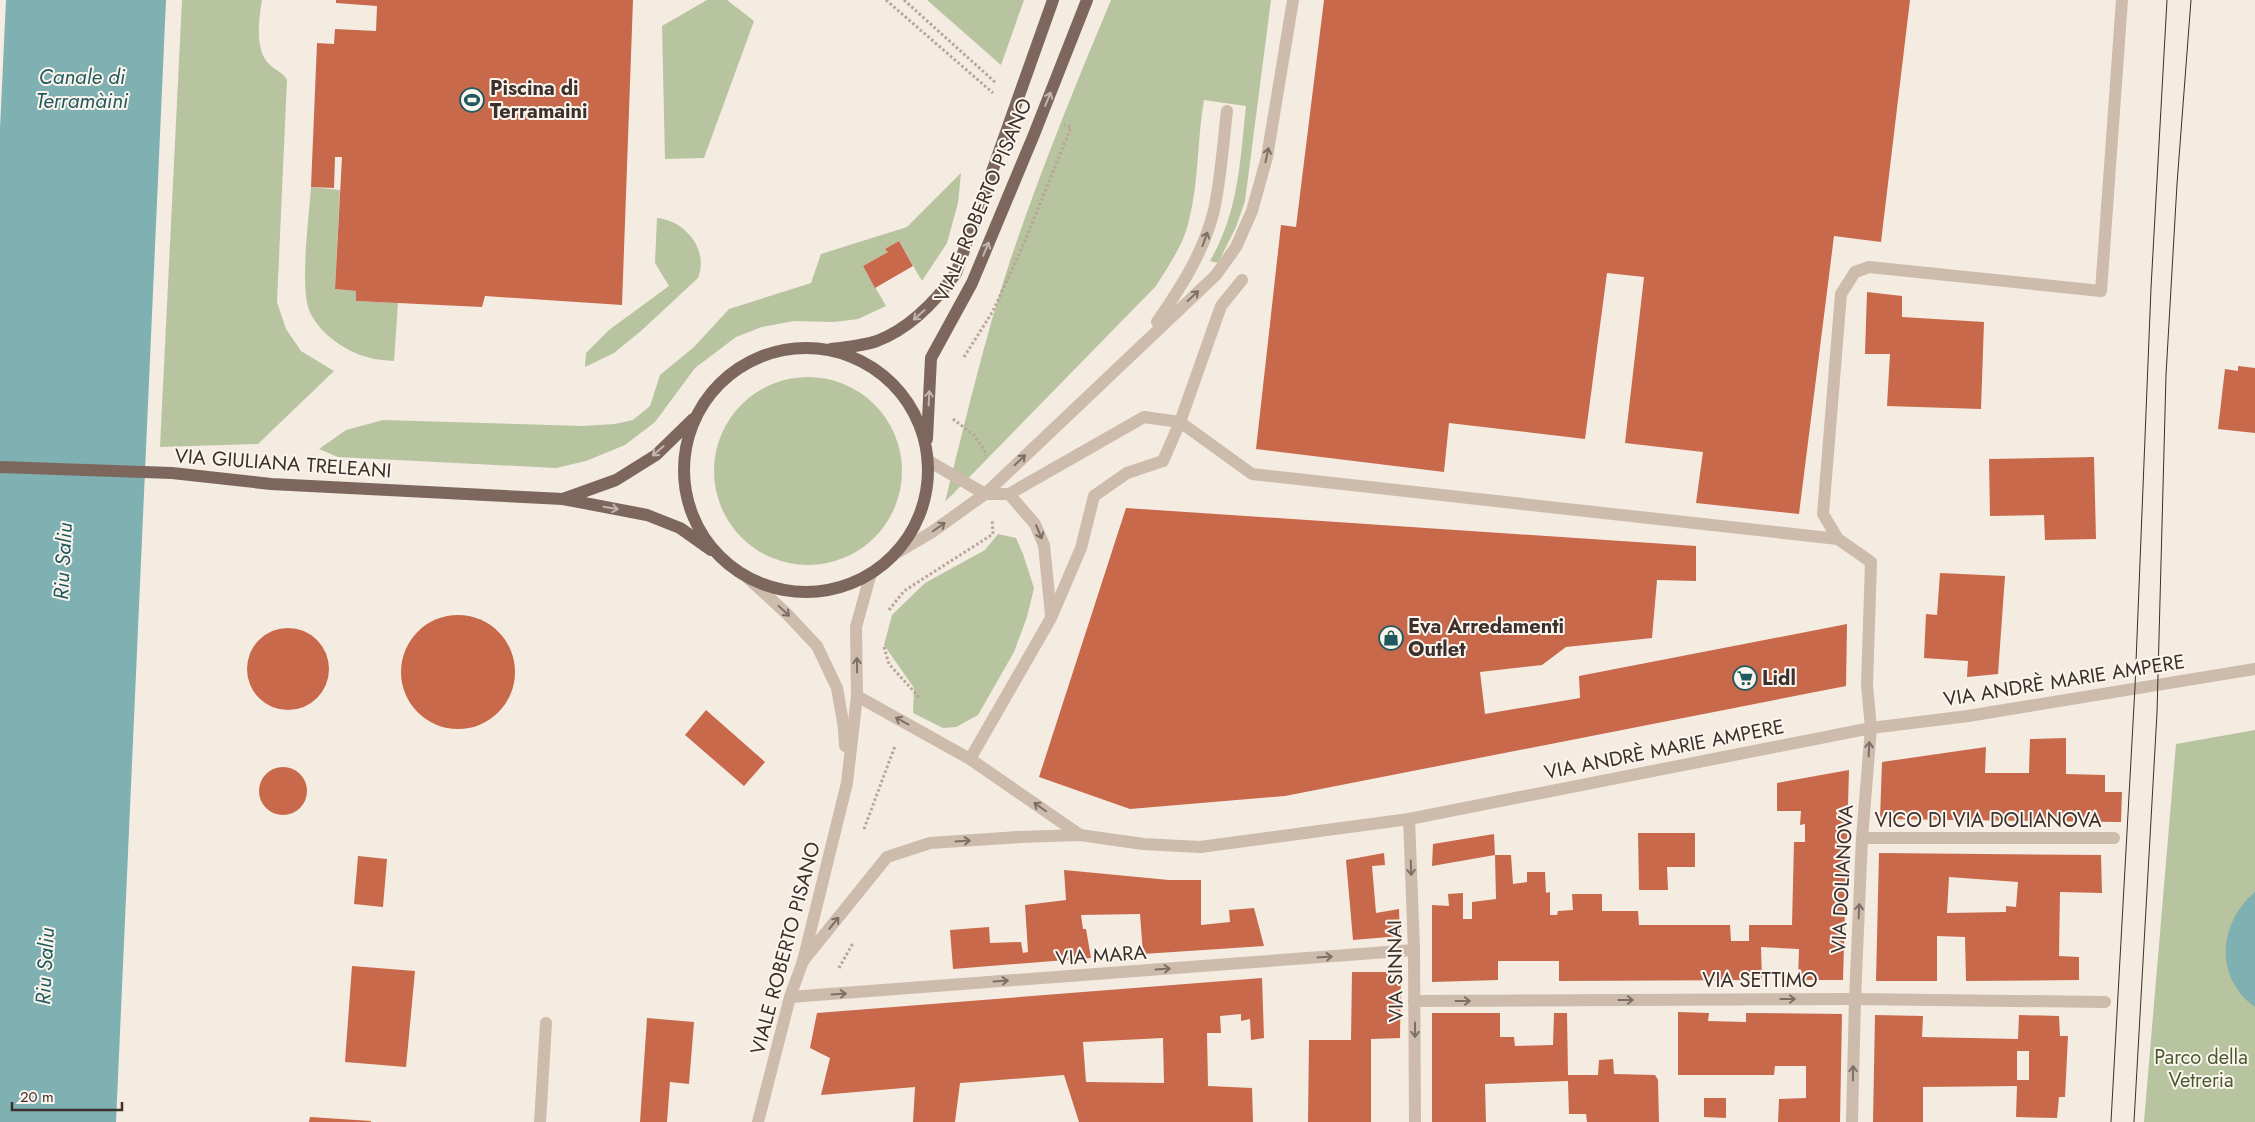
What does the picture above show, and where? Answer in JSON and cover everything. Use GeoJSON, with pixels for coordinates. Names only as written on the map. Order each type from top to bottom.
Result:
{"type":"FeatureCollection","features":[{"type":"Feature","properties":{"kind":"main road","name":"VIALE ROBERTO PISANO"},"geometry":{"type":"LineString","coordinates":[[830,350],[876,342],[908,324],[940,296],[956,273],[1053,0]]}},
{"type":"Feature","properties":{"kind":"main road","name":"VIALE ROBERTO PISANO"},"geometry":{"type":"LineString","coordinates":[[926,447],[931,358],[972,283],[1033,137],[1087,0]]}},
{"type":"Feature","properties":{"kind":"main road"},"geometry":{"type":"LineString","coordinates":[[789,348],[830,350],[864,362],[893,383],[914,413],[926,447],[928,486],[916,524],[898,552],[871,573],[838,589],[802,593],[765,586],[748,578],[729,564],[710,544],[692,516],[684,484],[684,450],[694,418],[717,384],[750,360],[789,348]]}},
{"type":"Feature","properties":{"kind":"main road","name":"VIA GIULIANA TRELEANI"},"geometry":{"type":"LineString","coordinates":[[563,500],[616,480],[656,455],[694,418]]}},
{"type":"Feature","properties":{"kind":"main road","name":"VIA GIULIANA TRELEANI"},"geometry":{"type":"LineString","coordinates":[[0,467],[172,473],[271,484],[563,500],[647,515],[680,528],[729,564]]}},
{"type":"Feature","properties":{"kind":"street"},"geometry":{"type":"LineString","coordinates":[[898,552],[932,532],[985,494],[1216,275],[1236,247],[1252,211],[1267,157],[1293,0]]}},
{"type":"Feature","properties":{"kind":"street"},"geometry":{"type":"LineString","coordinates":[[1838,539],[1823,514],[1841,294],[1855,272],[1869,267],[2101,290],[2122,0]]}},
{"type":"Feature","properties":{"kind":"street"},"geometry":{"type":"LineString","coordinates":[[1145,341],[1181,288],[1206,238],[1214,210],[1227,111]]}},
{"type":"Feature","properties":{"kind":"street"},"geometry":{"type":"LineString","coordinates":[[970,759],[1051,618],[1081,548],[1094,496],[1127,473],[1164,461],[1222,306],[1242,280]]}},
{"type":"Feature","properties":{"kind":"street"},"geometry":{"type":"LineString","coordinates":[[927,460],[985,494],[1010,494],[1144,417],[1180,422],[1252,474],[1838,539]]}},
{"type":"Feature","properties":{"kind":"street"},"geometry":{"type":"LineString","coordinates":[[1010,494],[1035,524],[1044,545],[1051,618]]}},
{"type":"Feature","properties":{"kind":"street","name":"VIA DOLIANOVA"},"geometry":{"type":"LineString","coordinates":[[1838,539],[1871,562],[1868,686],[1871,728],[1862,838],[1852,1122]]}},
{"type":"Feature","properties":{"kind":"street","name":"VIALE ROBERTO PISANO"},"geometry":{"type":"LineString","coordinates":[[758,1122],[790,998],[803,961],[847,783],[857,696],[856,627],[871,573]]}},
{"type":"Feature","properties":{"kind":"street","name":"VIALE ROBERTO PISANO"},"geometry":{"type":"LineString","coordinates":[[748,578],[787,614],[817,646],[837,688],[844,728],[847,783]]}},
{"type":"Feature","properties":{"kind":"street","name":"VIA ANDRÈ MARIE AMPERE"},"geometry":{"type":"LineString","coordinates":[[803,961],[887,857],[930,843],[1080,835],[1116,841],[1200,848],[1409,819],[1871,728],[1968,716],[2255,669]]}},
{"type":"Feature","properties":{"kind":"street","name":"VIA ANDRÈ MARIE AMPERE"},"geometry":{"type":"LineString","coordinates":[[857,696],[970,759],[1080,835]]}},
{"type":"Feature","properties":{"kind":"street","name":"VIA SINNAI"},"geometry":{"type":"LineString","coordinates":[[1409,819],[1414,950],[1415,1122]]}},
{"type":"Feature","properties":{"kind":"street","name":"VICO DI VIA DOLIANOVA"},"geometry":{"type":"LineString","coordinates":[[1862,838],[2114,838]]}},
{"type":"Feature","properties":{"kind":"street","name":"VIA MARA"},"geometry":{"type":"LineString","coordinates":[[790,998],[1414,950]]}},
{"type":"Feature","properties":{"kind":"street","name":"VIA SETTIMO"},"geometry":{"type":"LineString","coordinates":[[1414,1001],[1855,998],[2105,1002]]}},
{"type":"Feature","properties":{"kind":"street"},"geometry":{"type":"LineString","coordinates":[[540,1122],[546,1023]]}},
{"type":"Feature","properties":{"kind":"path"},"geometry":{"type":"LineString","coordinates":[[886,0],[995,94]]}},
{"type":"Feature","properties":{"kind":"path"},"geometry":{"type":"LineString","coordinates":[[904,0],[1000,87]]}},
{"type":"Feature","properties":{"kind":"green space"},"geometry":{"type":"Polygon","coordinates":[[[182,0],[262,0],[259,34],[262,52],[270,65],[284,75],[287,80],[277,302],[286,329],[301,351],[334,371],[258,444],[160,447],[182,0]]]}},
{"type":"Feature","properties":{"kind":"green space"},"geometry":{"type":"Polygon","coordinates":[[[707,0],[727,0],[754,21],[704,158],[665,159],[662,26],[707,0]]]}},
{"type":"Feature","properties":{"kind":"green space"},"geometry":{"type":"Polygon","coordinates":[[[927,0],[1024,0],[1001,65],[927,0]]]}},
{"type":"Feature","properties":{"kind":"green space"},"geometry":{"type":"Polygon","coordinates":[[[1111,0],[1271,0],[1245,201],[1236,227],[1218,263],[1210,261],[1220,242],[1233,204],[1240,166],[1246,106],[1204,100],[1195,190],[1187,229],[1180,246],[1156,286],[945,502],[983,351],[1010,261],[1058,129],[1111,0]]]}},
{"type":"Feature","properties":{"kind":"green space"},"geometry":{"type":"Polygon","coordinates":[[[961,173],[958,203],[947,243],[922,281],[899,241],[886,249],[888,252],[863,266],[886,306],[858,319],[834,322],[794,321],[762,327],[736,337],[695,368],[655,422],[625,445],[586,461],[556,468],[338,457],[319,449],[346,430],[383,420],[583,426],[615,424],[633,420],[650,406],[660,375],[694,347],[729,309],[811,283],[821,254],[907,227],[961,173]]]}},
{"type":"Feature","properties":{"kind":"green space"},"geometry":{"type":"Polygon","coordinates":[[[311,187],[340,190],[335,289],[356,291],[356,301],[398,303],[394,361],[370,358],[341,345],[325,333],[309,310],[306,299],[305,268],[311,187]]]}},
{"type":"Feature","properties":{"kind":"green space"},"geometry":{"type":"Polygon","coordinates":[[[657,218],[668,220],[677,225],[686,231],[692,239],[698,248],[700,257],[701,268],[698,278],[614,353],[585,367],[586,353],[609,330],[669,286],[655,263],[657,218]]]}},
{"type":"Feature","properties":{"kind":"green space"},"geometry":{"type":"Polygon","coordinates":[[[817,377],[826,378],[853,388],[875,404],[887,419],[895,435],[901,453],[901,489],[895,507],[887,523],[875,538],[860,550],[844,558],[826,564],[799,565],[790,564],[763,554],[748,544],[735,531],[725,516],[715,489],[714,462],[715,453],[725,426],[735,411],[748,398],[763,388],[790,378],[817,377]]]}},
{"type":"Feature","properties":{"kind":"green space"},"geometry":{"type":"Polygon","coordinates":[[[998,534],[1016,538],[1023,554],[1034,588],[1027,617],[1014,652],[978,715],[956,727],[943,728],[913,713],[914,688],[884,645],[892,615],[925,583],[985,550],[998,534]]]}},
{"type":"Feature","properties":{"kind":"green space","name":"Parco della Vetreria"},"geometry":{"type":"Polygon","coordinates":[[[2255,730],[2255,1122],[2144,1122],[2176,744],[2255,730]]]}},
{"type":"Feature","properties":{"kind":"water","name":"Canale di Terramàini"},"geometry":{"type":"Polygon","coordinates":[[[6,0],[166,0],[116,1122],[0,1122],[0,129],[6,0]]]}},
{"type":"Feature","properties":{"kind":"water"},"geometry":{"type":"Polygon","coordinates":[[[2255,892],[2255,1007],[2242,995],[2232,981],[2227,966],[2226,950],[2228,934],[2234,919],[2255,892]]]}},
{"type":"Feature","properties":{"kind":"building","name":"Piscina di Terramaini"},"geometry":{"type":"Polygon","coordinates":[[[336,0],[633,0],[622,305],[485,296],[482,307],[356,301],[356,291],[335,289],[342,157],[335,157],[334,188],[311,187],[317,43],[334,44],[335,29],[376,31],[377,6],[336,3],[336,0]]]}},
{"type":"Feature","properties":{"kind":"building"},"geometry":{"type":"Polygon","coordinates":[[[1324,0],[1910,0],[1881,242],[1834,236],[1799,514],[1696,503],[1703,452],[1625,443],[1644,277],[1607,273],[1585,439],[1449,423],[1444,472],[1256,449],[1281,225],[1296,227],[1324,0]]]}},
{"type":"Feature","properties":{"kind":"building"},"geometry":{"type":"Polygon","coordinates":[[[899,241],[913,266],[875,288],[863,266],[888,252],[885,249],[899,241]]]}},
{"type":"Feature","properties":{"kind":"building"},"geometry":{"type":"Polygon","coordinates":[[[1867,292],[1902,296],[1902,317],[1984,322],[1981,409],[1887,406],[1890,354],[1865,354],[1867,292]]]}},
{"type":"Feature","properties":{"kind":"building"},"geometry":{"type":"Polygon","coordinates":[[[2238,366],[2255,368],[2255,433],[2218,429],[2225,369],[2238,371],[2238,366]]]}},
{"type":"Feature","properties":{"kind":"building"},"geometry":{"type":"Polygon","coordinates":[[[2094,457],[2096,539],[2045,540],[2044,515],[1990,516],[1989,459],[2094,457]]]}},
{"type":"Feature","properties":{"kind":"building"},"geometry":{"type":"Polygon","coordinates":[[[1126,508],[1696,546],[1696,581],[1657,580],[1652,638],[1566,647],[1542,665],[1480,672],[1485,714],[1580,698],[1579,676],[1847,624],[1846,686],[1285,796],[1130,809],[1039,777],[1126,508]]]}},
{"type":"Feature","properties":{"kind":"building"},"geometry":{"type":"Polygon","coordinates":[[[1940,573],[2005,576],[1998,674],[1967,677],[1968,661],[1924,658],[1926,614],[1937,615],[1940,573]]]}},
{"type":"Feature","properties":{"kind":"building"},"geometry":{"type":"Polygon","coordinates":[[[458,615],[480,619],[499,631],[511,650],[515,672],[511,694],[499,713],[480,725],[458,729],[436,725],[417,713],[405,694],[401,672],[405,650],[417,631],[436,619],[458,615]]]}},
{"type":"Feature","properties":{"kind":"building"},"geometry":{"type":"Polygon","coordinates":[[[288,628],[304,631],[317,640],[326,653],[329,669],[326,685],[317,698],[304,707],[288,710],[272,707],[259,698],[250,685],[247,669],[250,653],[259,640],[272,631],[288,628]]]}},
{"type":"Feature","properties":{"kind":"building"},"geometry":{"type":"Polygon","coordinates":[[[706,710],[765,762],[744,786],[685,735],[706,710]]]}},
{"type":"Feature","properties":{"kind":"building"},"geometry":{"type":"Polygon","coordinates":[[[2066,738],[2066,774],[2105,775],[2105,792],[2122,792],[2121,822],[1880,819],[1882,762],[1986,747],[1985,773],[2029,773],[2030,739],[2066,738]]]}},
{"type":"Feature","properties":{"kind":"building"},"geometry":{"type":"Polygon","coordinates":[[[283,767],[292,769],[300,774],[305,782],[307,791],[305,800],[300,808],[292,813],[283,815],[274,813],[266,808],[261,800],[259,791],[261,782],[266,774],[274,769],[283,767]]]}},
{"type":"Feature","properties":{"kind":"building"},"geometry":{"type":"Polygon","coordinates":[[[1849,770],[1843,980],[1798,980],[1799,949],[1761,947],[1762,980],[1559,981],[1559,961],[1498,961],[1498,980],[1432,982],[1432,905],[1449,906],[1448,894],[1463,893],[1463,919],[1472,919],[1472,902],[1496,899],[1495,855],[1511,855],[1513,884],[1527,882],[1527,872],[1545,872],[1546,893],[1550,892],[1550,915],[1557,915],[1558,911],[1573,910],[1572,894],[1602,894],[1602,911],[1638,911],[1639,925],[1730,925],[1731,941],[1749,941],[1749,925],[1792,925],[1794,842],[1805,842],[1805,824],[1800,825],[1801,811],[1777,811],[1777,783],[1849,770]]]}},
{"type":"Feature","properties":{"kind":"building"},"geometry":{"type":"Polygon","coordinates":[[[1638,833],[1695,833],[1695,867],[1667,867],[1668,890],[1639,890],[1638,833]]]}},
{"type":"Feature","properties":{"kind":"building"},"geometry":{"type":"Polygon","coordinates":[[[1494,834],[1495,855],[1432,866],[1433,844],[1494,834]]]}},
{"type":"Feature","properties":{"kind":"building"},"geometry":{"type":"Polygon","coordinates":[[[1384,853],[1385,865],[1372,866],[1376,913],[1399,909],[1400,936],[1353,940],[1346,860],[1384,853]]]}},
{"type":"Feature","properties":{"kind":"building"},"geometry":{"type":"Polygon","coordinates":[[[1879,853],[2101,855],[2102,893],[2060,892],[2059,956],[2079,957],[2079,980],[1966,981],[1965,937],[1937,936],[1937,981],[1876,981],[1879,853]],[[1949,877],[1947,913],[2006,912],[2006,906],[2016,907],[2018,882],[1949,877]]]}},
{"type":"Feature","properties":{"kind":"building"},"geometry":{"type":"Polygon","coordinates":[[[358,856],[387,859],[383,907],[354,904],[358,856]]]}},
{"type":"Feature","properties":{"kind":"building"},"geometry":{"type":"Polygon","coordinates":[[[1064,870],[1169,880],[1201,880],[1201,925],[1230,922],[1229,910],[1254,908],[1264,946],[1143,954],[1140,914],[1081,915],[1083,929],[1086,929],[1091,958],[953,969],[950,930],[989,927],[990,943],[1021,942],[1023,953],[1028,952],[1025,905],[1066,900],[1064,870]]]}},
{"type":"Feature","properties":{"kind":"building"},"geometry":{"type":"Polygon","coordinates":[[[352,966],[415,971],[406,1067],[345,1062],[352,966]]]}},
{"type":"Feature","properties":{"kind":"building"},"geometry":{"type":"Polygon","coordinates":[[[1352,972],[1401,972],[1400,1038],[1371,1039],[1371,1122],[1308,1122],[1309,1040],[1351,1040],[1352,972]]]}},
{"type":"Feature","properties":{"kind":"building"},"geometry":{"type":"Polygon","coordinates":[[[1262,978],[1264,1038],[1251,1040],[1250,1019],[1241,1021],[1241,1014],[1220,1016],[1221,1033],[1207,1033],[1208,1086],[1252,1088],[1253,1122],[1079,1122],[1064,1075],[960,1083],[955,1122],[913,1122],[915,1087],[821,1095],[830,1058],[810,1048],[817,1013],[1262,978]],[[1163,1038],[1083,1042],[1086,1082],[1164,1083],[1163,1038]]]}},
{"type":"Feature","properties":{"kind":"building"},"geometry":{"type":"Polygon","coordinates":[[[1678,1012],[1709,1013],[1708,1021],[1746,1022],[1746,1013],[1842,1014],[1840,1122],[1778,1122],[1779,1099],[1806,1098],[1806,1066],[1775,1066],[1774,1075],[1678,1075],[1678,1012]]]}},
{"type":"Feature","properties":{"kind":"building"},"geometry":{"type":"Polygon","coordinates":[[[1432,1013],[1500,1013],[1500,1037],[1514,1037],[1515,1046],[1553,1045],[1554,1013],[1567,1013],[1568,1075],[1598,1075],[1599,1060],[1613,1059],[1614,1074],[1655,1075],[1658,1080],[1659,1122],[1587,1122],[1586,1114],[1569,1114],[1568,1081],[1485,1084],[1486,1122],[1432,1122],[1432,1013]]]}},
{"type":"Feature","properties":{"kind":"building"},"geometry":{"type":"Polygon","coordinates":[[[1875,1015],[1923,1016],[1922,1037],[2018,1039],[2019,1015],[2059,1016],[2060,1036],[2068,1036],[2065,1097],[2059,1097],[2057,1118],[2016,1117],[2017,1086],[1923,1087],[1923,1122],[1873,1122],[1875,1015]],[[2017,1051],[2017,1080],[2029,1080],[2029,1051],[2017,1051]]]}},
{"type":"Feature","properties":{"kind":"building"},"geometry":{"type":"Polygon","coordinates":[[[647,1018],[694,1022],[689,1084],[670,1082],[667,1122],[640,1122],[647,1018]]]}},
{"type":"Feature","properties":{"kind":"building"},"geometry":{"type":"Polygon","coordinates":[[[1704,1098],[1726,1098],[1726,1118],[1704,1117],[1704,1098]]]}},
{"type":"Feature","properties":{"kind":"building"},"geometry":{"type":"Polygon","coordinates":[[[310,1117],[371,1121],[371,1122],[309,1122],[310,1117]]]}},
{"type":"Feature","properties":{"kind":"tram line"},"geometry":{"type":"LineString","coordinates":[[2111,1122],[2135,687],[2151,288],[2167,0]]}},
{"type":"Feature","properties":{"kind":"tram line"},"geometry":{"type":"LineString","coordinates":[[2134,1122],[2157,713],[2166,375],[2177,184],[2191,0]]}},
{"type":"Feature","properties":{"kind":"place","name":"Piscina di Terramaini"},"geometry":{"type":"Point","coordinates":[472,100]}},
{"type":"Feature","properties":{"kind":"place","name":"Eva Arredamenti Outlet"},"geometry":{"type":"Point","coordinates":[1391,638]}},
{"type":"Feature","properties":{"kind":"place","name":"Lidl"},"geometry":{"type":"Point","coordinates":[1745,678]}},
{"type":"Feature","properties":{"kind":"water label","name":"Riu Saliu"},"geometry":{"type":"Point","coordinates":[63,561]}},
{"type":"Feature","properties":{"kind":"water label","name":"Riu Saliu"},"geometry":{"type":"Point","coordinates":[45,966]}}]}
